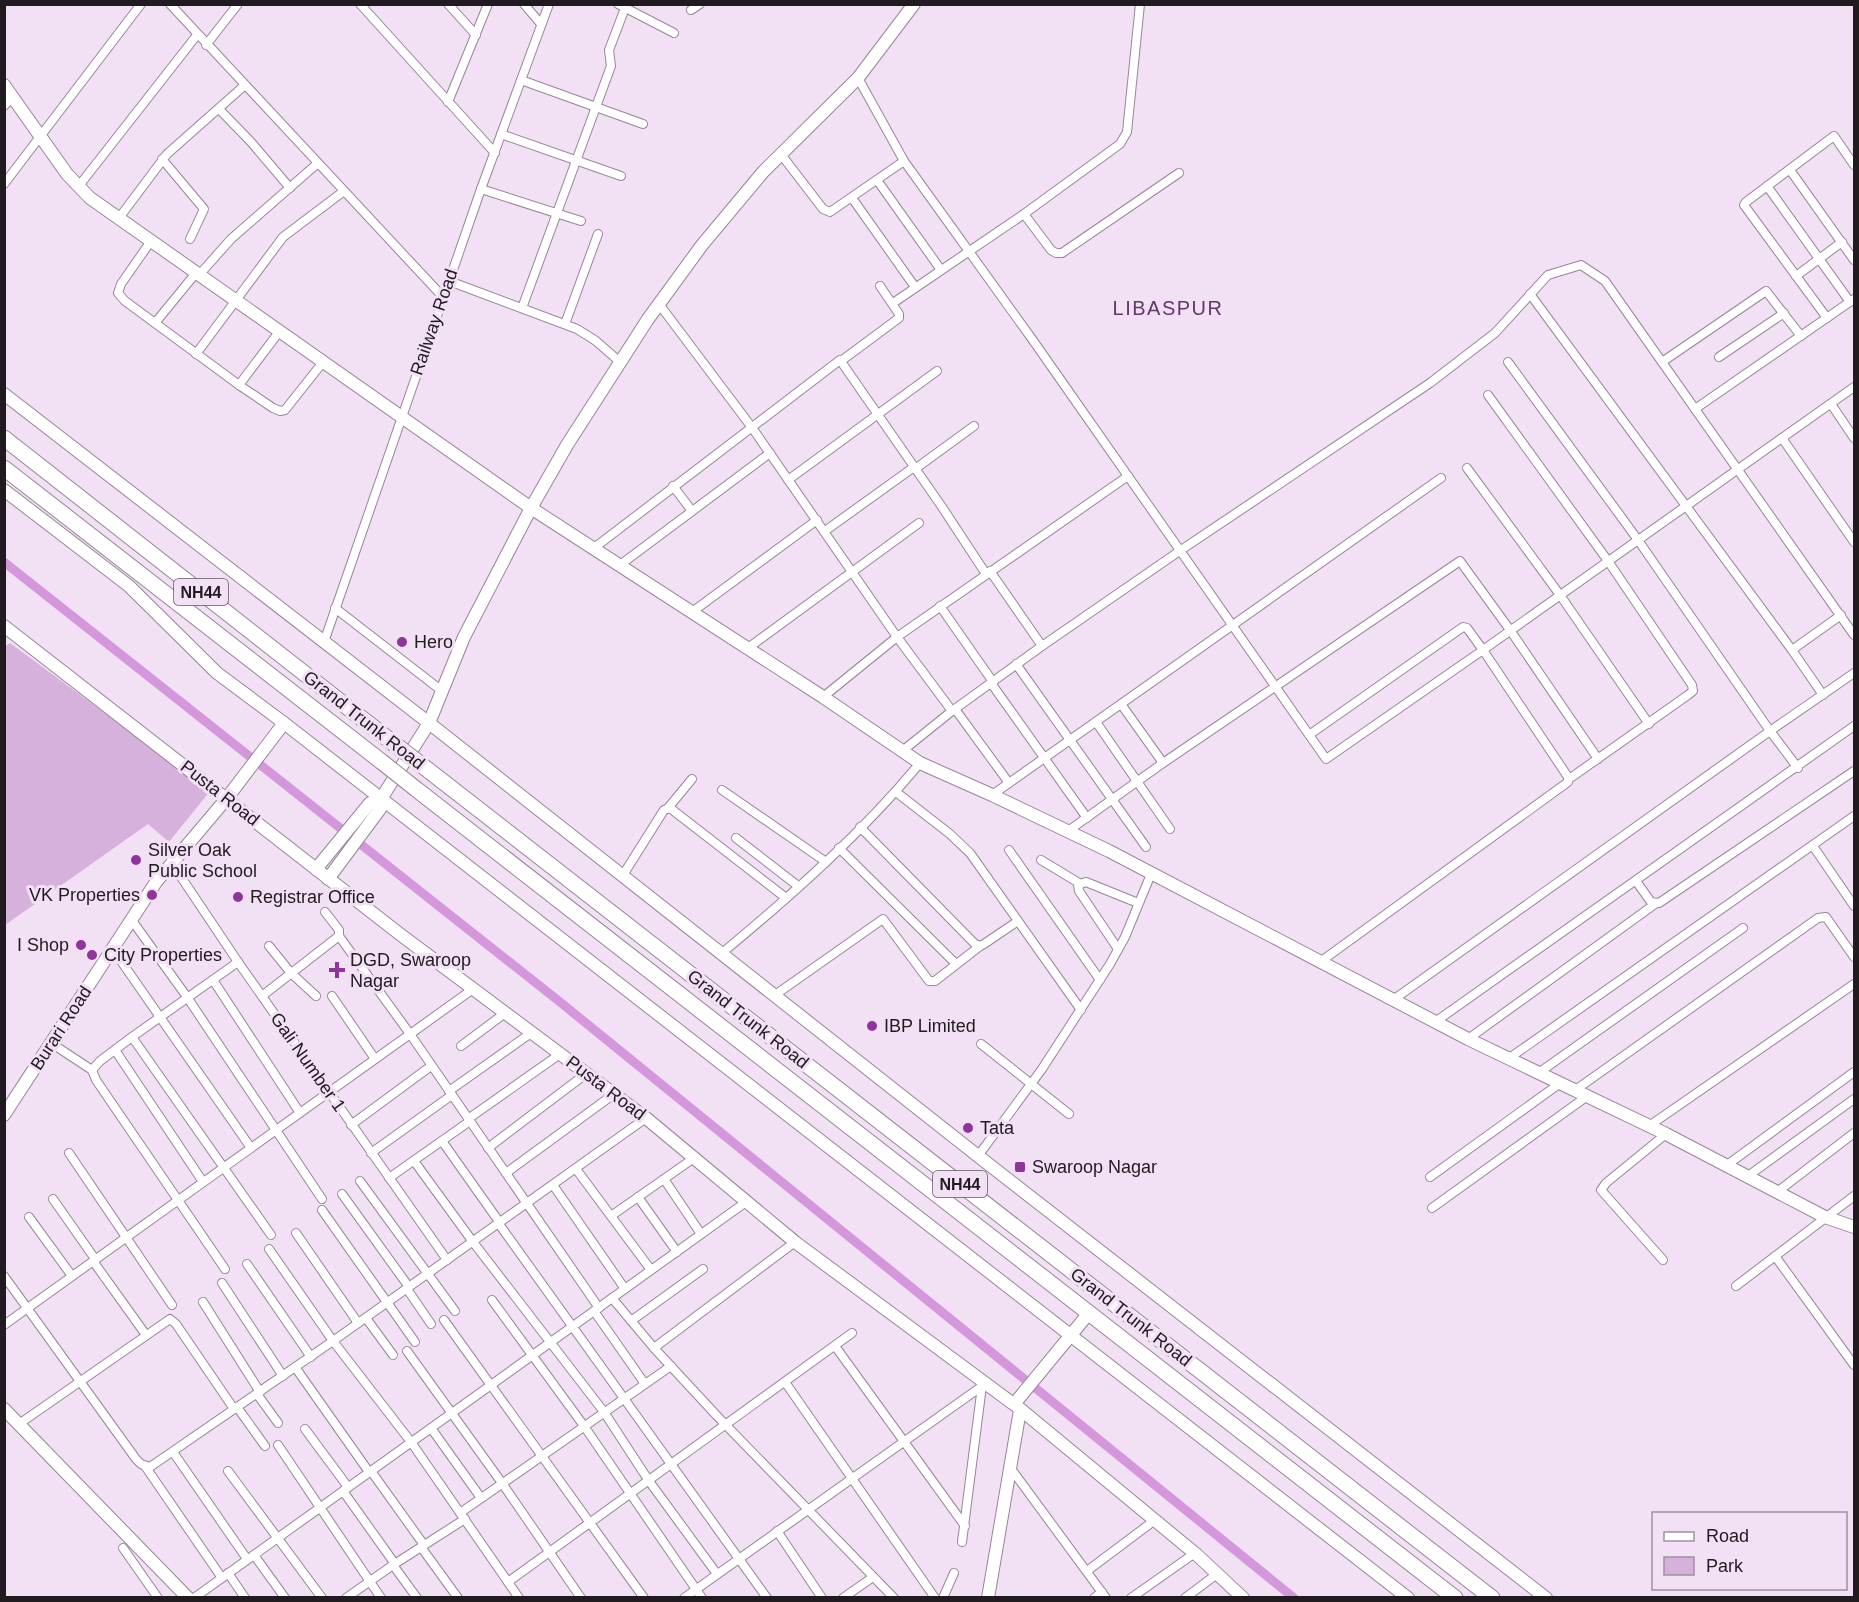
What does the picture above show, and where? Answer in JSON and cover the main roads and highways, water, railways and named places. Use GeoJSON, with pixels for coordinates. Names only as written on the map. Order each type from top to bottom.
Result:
{"type":"FeatureCollection","features":[{"type":"Feature","properties":{"kind":"highway","name":"Grand Trunk Road"},"geometry":{"type":"LineString","coordinates":[[4,438],[1492,1598]]}},
{"type":"Feature","properties":{"kind":"highway","name":"Grand Trunk Road"},"geometry":{"type":"LineString","coordinates":[[4,468],[1455,1598]]}},
{"type":"Feature","properties":{"kind":"main road"},"geometry":{"type":"LineString","coordinates":[[328,879],[380,809],[380,800],[429,723],[464,637],[531,508],[567,445],[620,362],[702,245],[780,153],[858,78],[914,4]]}},
{"type":"Feature","properties":{"kind":"main road"},"geometry":{"type":"LineString","coordinates":[[4,85],[9,101],[40,136],[78,187],[119,218],[531,508],[823,697],[901,752],[920,763],[1068,831],[1537,1074],[1666,1134],[1825,1217],[1854,1227]]}},
{"type":"Feature","properties":{"kind":"main road"},"geometry":{"type":"LineString","coordinates":[[4,394],[429,723],[978,1156],[1546,1598]]}},
{"type":"Feature","properties":{"kind":"main road"},"geometry":{"type":"LineString","coordinates":[[4,490],[129,586],[217,673],[1407,1598]]}},
{"type":"Feature","properties":{"kind":"main road"},"geometry":{"type":"LineString","coordinates":[[107,548],[113,562],[129,586]]}},
{"type":"Feature","properties":{"kind":"main road","name":"Pusta Road"},"geometry":{"type":"LineString","coordinates":[[7,633],[227,798],[328,879],[646,1118],[795,1242],[983,1385],[1019,1403],[1195,1553],[1243,1598]]}},
{"type":"Feature","properties":{"kind":"main road","name":"Burari Road"},"geometry":{"type":"LineString","coordinates":[[4,1115],[131,919],[171,862],[227,798],[284,723]]}},
{"type":"Feature","properties":{"kind":"main road"},"geometry":{"type":"LineString","coordinates":[[316,869],[370,803],[380,800]]}},
{"type":"Feature","properties":{"kind":"main road"},"geometry":{"type":"LineString","coordinates":[[988,1598],[1012,1470],[1019,1403],[1089,1313]]}},
{"type":"Feature","properties":{"kind":"main road"},"geometry":{"type":"LineString","coordinates":[[4,1410],[188,1598]]}},
{"type":"Feature","properties":{"kind":"waterway"},"geometry":{"type":"LineString","coordinates":[[4,562],[560,1002],[1294,1598]]}},
{"type":"Feature","properties":{"kind":"place","name":"Hero"},"geometry":{"type":"Point","coordinates":[402,642]}},
{"type":"Feature","properties":{"kind":"place","name":"Silver Oak Public School"},"geometry":{"type":"Point","coordinates":[136,860]}},
{"type":"Feature","properties":{"kind":"place","name":"VK Properties"},"geometry":{"type":"Point","coordinates":[152,895]}},
{"type":"Feature","properties":{"kind":"place","name":"Registrar Office"},"geometry":{"type":"Point","coordinates":[238,897]}},
{"type":"Feature","properties":{"kind":"place","name":"I Shop"},"geometry":{"type":"Point","coordinates":[81,945]}},
{"type":"Feature","properties":{"kind":"place","name":"City Properties"},"geometry":{"type":"Point","coordinates":[92,955]}},
{"type":"Feature","properties":{"kind":"place","name":"DGD, Swaroop Nagar"},"geometry":{"type":"Point","coordinates":[337,970]}},
{"type":"Feature","properties":{"kind":"place","name":"IBP Limited"},"geometry":{"type":"Point","coordinates":[872,1026]}},
{"type":"Feature","properties":{"kind":"place","name":"Tata"},"geometry":{"type":"Point","coordinates":[968,1128]}},
{"type":"Feature","properties":{"kind":"place","name":"Swaroop Nagar"},"geometry":{"type":"Point","coordinates":[1020,1167]}},
{"type":"Feature","properties":{"kind":"district","name":"LIBASPUR"},"geometry":{"type":"Point","coordinates":[1168,308]}}]}
